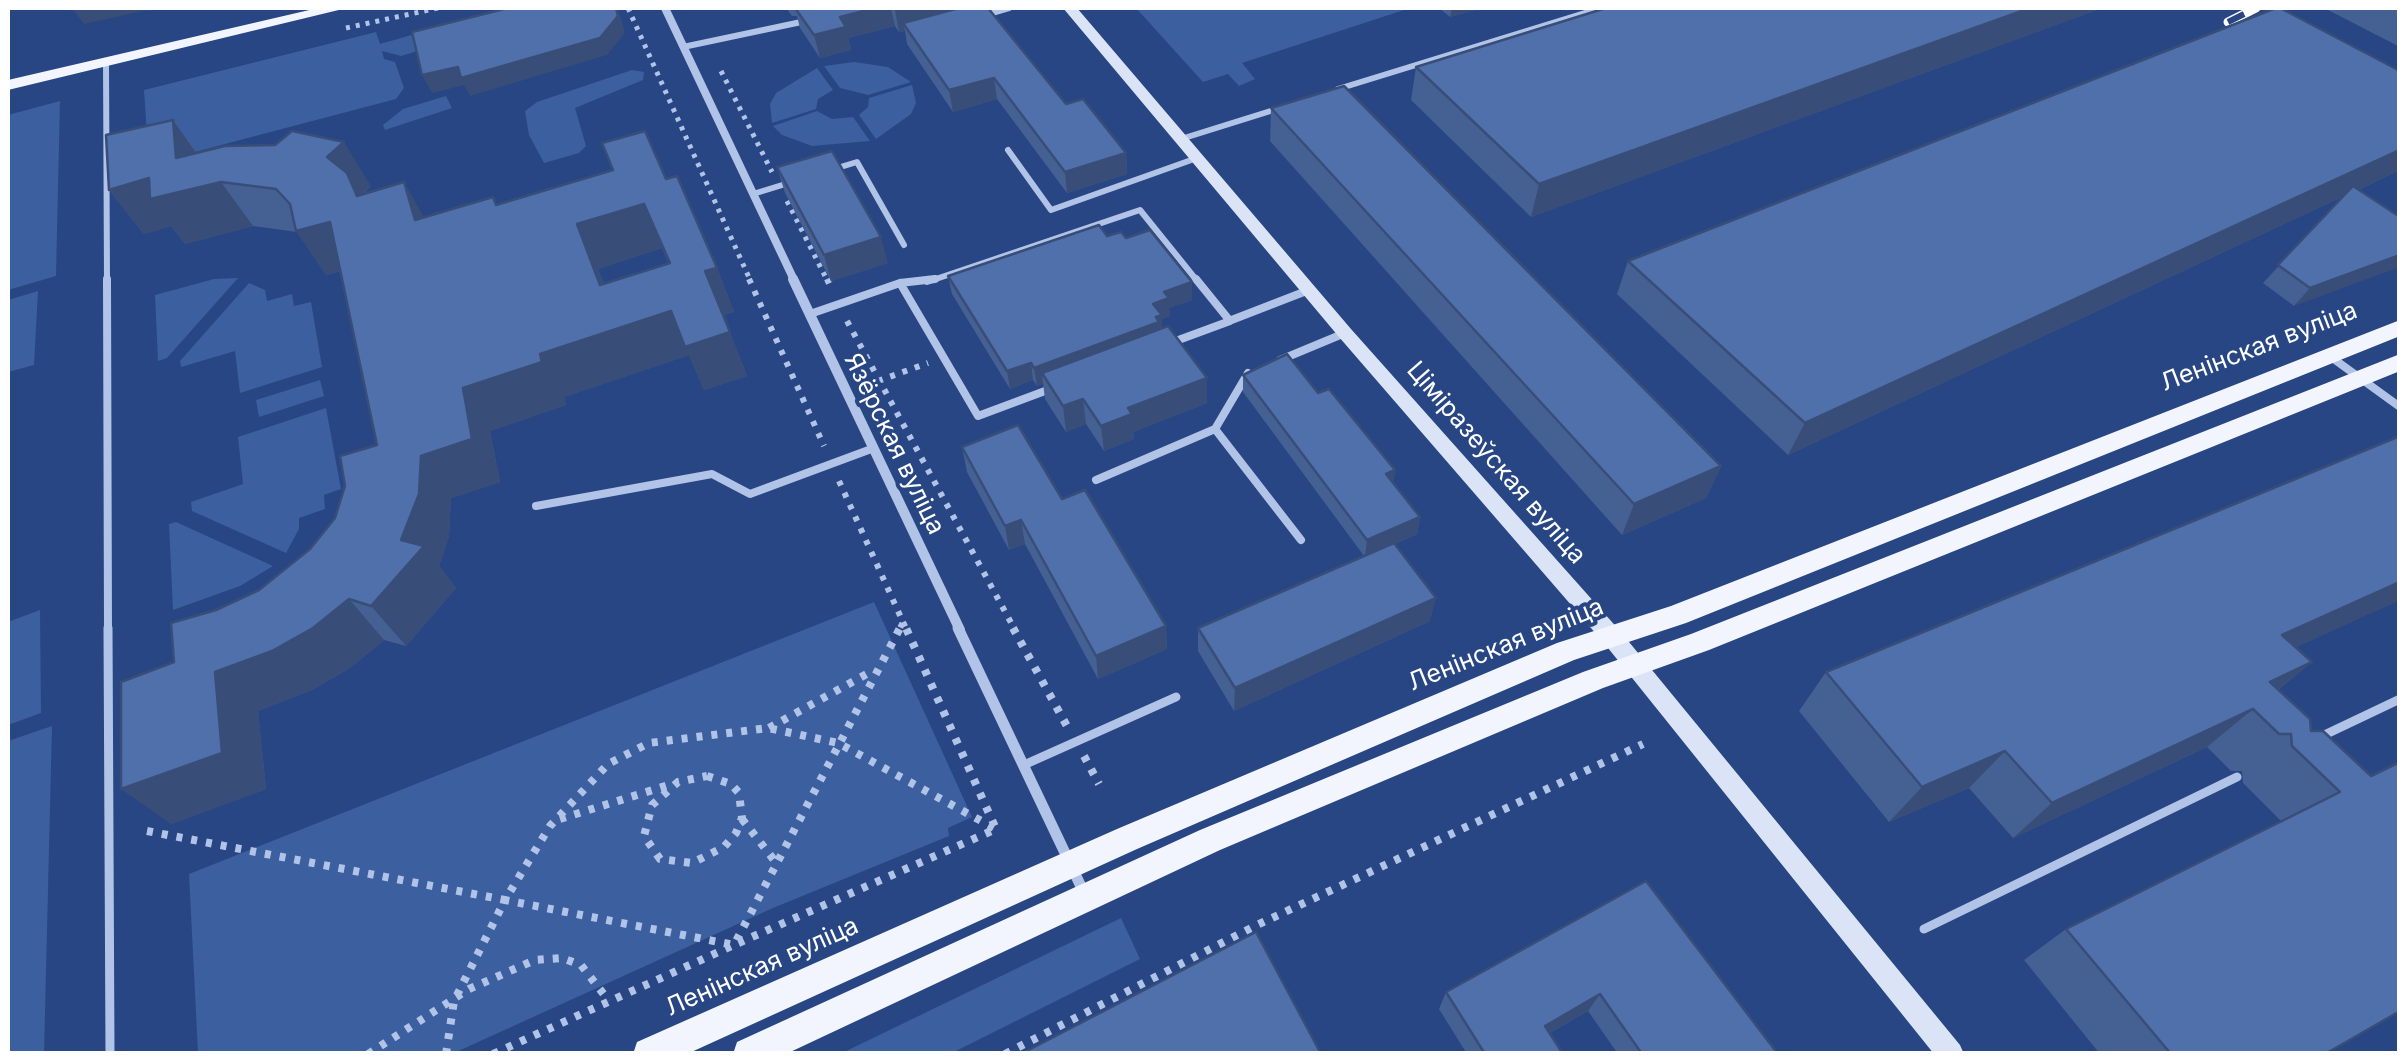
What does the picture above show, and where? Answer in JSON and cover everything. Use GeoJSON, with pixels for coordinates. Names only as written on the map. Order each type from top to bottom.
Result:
{"type":"FeatureCollection","features":[{"type":"Feature","properties":{"kind":"main road"},"geometry":{"type":"LineString","coordinates":[[8,86],[338,8]]}},
{"type":"Feature","properties":{"kind":"main road","name":"Ціміразеўская вуліца"},"geometry":{"type":"LineString","coordinates":[[1070,8],[1345,333],[1612,637],[1951,1054]]}},
{"type":"Feature","properties":{"kind":"main road","name":"Ленінская вуліца"},"geometry":{"type":"LineString","coordinates":[[659,1051],[1072,863],[1566,651],[1612,637],[2400,328]]}},
{"type":"Feature","properties":{"kind":"main road"},"geometry":{"type":"LineString","coordinates":[[749,1054],[1210,840],[1633,664],[1718,634],[2400,362]]}},
{"type":"Feature","properties":{"kind":"street","name":"Язёрская вуліца"},"geometry":{"type":"LineString","coordinates":[[665,8],[1087,898]]}},
{"type":"Feature","properties":{"kind":"lane"},"geometry":{"type":"LineString","coordinates":[[973,18],[1009,8]]}},
{"type":"Feature","properties":{"kind":"lane"},"geometry":{"type":"LineString","coordinates":[[1346,105],[1332,91],[1601,8]]}},
{"type":"Feature","properties":{"kind":"lane"},"geometry":{"type":"LineString","coordinates":[[683,47],[812,21]]}},
{"type":"Feature","properties":{"kind":"lane"},"geometry":{"type":"LineString","coordinates":[[106,62],[110,1054]]}},
{"type":"Feature","properties":{"kind":"lane"},"geometry":{"type":"LineString","coordinates":[[1182,140],[1292,104]]}},
{"type":"Feature","properties":{"kind":"lane"},"geometry":{"type":"LineString","coordinates":[[1008,150],[1051,210],[1197,158]]}},
{"type":"Feature","properties":{"kind":"lane"},"geometry":{"type":"LineString","coordinates":[[826,172],[858,162],[904,245]]}},
{"type":"Feature","properties":{"kind":"lane"},"geometry":{"type":"LineString","coordinates":[[753,194],[795,181]]}},
{"type":"Feature","properties":{"kind":"lane"},"geometry":{"type":"LineString","coordinates":[[810,314],[900,283],[921,284],[1140,210],[1229,321]]}},
{"type":"Feature","properties":{"kind":"lane"},"geometry":{"type":"LineString","coordinates":[[900,283],[978,416],[1063,384]]}},
{"type":"Feature","properties":{"kind":"lane"},"geometry":{"type":"LineString","coordinates":[[1155,349],[1308,290]]}},
{"type":"Feature","properties":{"kind":"lane"},"geometry":{"type":"LineString","coordinates":[[1276,361],[1345,333]]}},
{"type":"Feature","properties":{"kind":"lane"},"geometry":{"type":"LineString","coordinates":[[2328,354],[2400,407]]}},
{"type":"Feature","properties":{"kind":"lane"},"geometry":{"type":"LineString","coordinates":[[1096,480],[1215,429],[1242,375],[1259,368]]}},
{"type":"Feature","properties":{"kind":"lane"},"geometry":{"type":"LineString","coordinates":[[1215,429],[1301,540]]}},
{"type":"Feature","properties":{"kind":"lane"},"geometry":{"type":"LineString","coordinates":[[536,506],[712,474],[750,494],[874,448]]}},
{"type":"Feature","properties":{"kind":"lane"},"geometry":{"type":"LineString","coordinates":[[1026,764],[1176,697]]}},
{"type":"Feature","properties":{"kind":"lane"},"geometry":{"type":"LineString","coordinates":[[2300,747],[2400,700]]}},
{"type":"Feature","properties":{"kind":"lane"},"geometry":{"type":"LineString","coordinates":[[1924,929],[2237,778]]}},
{"type":"Feature","properties":{"kind":"path"},"geometry":{"type":"LineString","coordinates":[[628,8],[996,829]]}},
{"type":"Feature","properties":{"kind":"path"},"geometry":{"type":"LineString","coordinates":[[706,42],[878,381],[1099,784]]}},
{"type":"Feature","properties":{"kind":"path"},"geometry":{"type":"LineString","coordinates":[[878,381],[944,358]]}},
{"type":"Feature","properties":{"kind":"path"},"geometry":{"type":"LineString","coordinates":[[734,945],[874,670],[903,622]]}},
{"type":"Feature","properties":{"kind":"path"},"geometry":{"type":"LineString","coordinates":[[768,728],[874,670]]}},
{"type":"Feature","properties":{"kind":"path"},"geometry":{"type":"LineString","coordinates":[[446,1054],[457,996],[505,900],[555,821],[608,764],[649,743],[768,728],[838,743],[996,829]]}},
{"type":"Feature","properties":{"kind":"path"},"geometry":{"type":"LineString","coordinates":[[1006,1054],[1255,926],[1642,744]]}},
{"type":"Feature","properties":{"kind":"path"},"geometry":{"type":"LineString","coordinates":[[555,821],[678,782],[706,776],[731,784],[742,805],[736,834],[709,858],[675,864],[660,858],[644,836],[645,820],[663,792],[678,782]]}},
{"type":"Feature","properties":{"kind":"path"},"geometry":{"type":"LineString","coordinates":[[742,818],[778,865]]}},
{"type":"Feature","properties":{"kind":"path"},"geometry":{"type":"LineString","coordinates":[[493,1054],[996,829]]}},
{"type":"Feature","properties":{"kind":"path"},"geometry":{"type":"LineString","coordinates":[[147,831],[734,945]]}},
{"type":"Feature","properties":{"kind":"path"},"geometry":{"type":"LineString","coordinates":[[368,1054],[457,996],[518,965],[562,958],[581,965],[609,1001]]}},
{"type":"Feature","properties":{"kind":"shaded area"},"geometry":{"type":"Polygon","coordinates":[[[1136,8],[1410,8],[1242,63],[1255,79],[1239,86],[1228,74],[1203,82],[1136,8]]]}},
{"type":"Feature","properties":{"kind":"shaded area"},"geometry":{"type":"Polygon","coordinates":[[[436,28],[421,50],[401,56],[382,51],[384,59],[395,62],[404,88],[396,99],[149,164],[144,90],[376,32],[380,44],[436,28]]]}},
{"type":"Feature","properties":{"kind":"shaded area"},"geometry":{"type":"Polygon","coordinates":[[[854,62],[888,67],[911,82],[868,95],[840,88],[824,66],[854,62]]]}},
{"type":"Feature","properties":{"kind":"shaded area"},"geometry":{"type":"Polygon","coordinates":[[[817,68],[833,90],[818,99],[816,109],[772,123],[770,104],[776,93],[817,68]]]}},
{"type":"Feature","properties":{"kind":"shaded area"},"geometry":{"type":"Polygon","coordinates":[[[632,70],[644,72],[643,80],[575,108],[586,146],[579,153],[544,163],[529,135],[525,111],[537,102],[632,70]]]}},
{"type":"Feature","properties":{"kind":"shaded area"},"geometry":{"type":"Polygon","coordinates":[[[912,85],[916,103],[911,114],[876,139],[859,115],[868,107],[869,98],[912,85]]]}},
{"type":"Feature","properties":{"kind":"shaded area"},"geometry":{"type":"Polygon","coordinates":[[[446,96],[452,108],[385,130],[383,125],[403,109],[446,96]]]}},
{"type":"Feature","properties":{"kind":"shaded area"},"geometry":{"type":"Polygon","coordinates":[[[60,101],[56,276],[8,290],[8,115],[60,101]]]}},
{"type":"Feature","properties":{"kind":"shaded area"},"geometry":{"type":"Polygon","coordinates":[[[817,111],[832,119],[853,117],[870,141],[812,146],[782,135],[773,126],[817,111]]]}},
{"type":"Feature","properties":{"kind":"shaded area"},"geometry":{"type":"Polygon","coordinates":[[[238,278],[167,358],[158,361],[155,295],[214,279],[238,278]]]}},
{"type":"Feature","properties":{"kind":"shaded area"},"geometry":{"type":"Polygon","coordinates":[[[249,283],[265,290],[267,301],[292,294],[294,306],[311,302],[322,367],[240,393],[235,351],[181,367],[180,361],[249,283]]]}},
{"type":"Feature","properties":{"kind":"shaded area"},"geometry":{"type":"Polygon","coordinates":[[[38,291],[34,365],[8,372],[8,300],[38,291]]]}},
{"type":"Feature","properties":{"kind":"shaded area"},"geometry":{"type":"Polygon","coordinates":[[[320,380],[324,396],[259,417],[256,400],[320,380]]]}},
{"type":"Feature","properties":{"kind":"shaded area"},"geometry":{"type":"Polygon","coordinates":[[[326,408],[341,489],[324,495],[325,509],[299,518],[299,529],[286,553],[192,511],[191,502],[243,484],[238,437],[326,408]]]}},
{"type":"Feature","properties":{"kind":"shaded area"},"geometry":{"type":"Polygon","coordinates":[[[176,522],[273,566],[240,586],[173,610],[169,524],[176,522]]]}},
{"type":"Feature","properties":{"kind":"shaded area"},"geometry":{"type":"Polygon","coordinates":[[[874,602],[972,817],[948,828],[949,836],[773,908],[454,1053],[198,1053],[189,874],[874,602]]]}},
{"type":"Feature","properties":{"kind":"shaded area"},"geometry":{"type":"Polygon","coordinates":[[[40,610],[41,713],[8,725],[8,622],[40,610]]]}},
{"type":"Feature","properties":{"kind":"shaded area"},"geometry":{"type":"Polygon","coordinates":[[[52,726],[44,1053],[8,1053],[8,741],[52,726]]]}},
{"type":"Feature","properties":{"kind":"shaded area"},"geometry":{"type":"Polygon","coordinates":[[[1121,918],[1140,959],[952,1053],[842,1053],[1121,918]]]}},
{"type":"Feature","properties":{"kind":"building"},"geometry":{"type":"Polygon","coordinates":[[[508,8],[616,8],[618,16],[600,38],[461,78],[458,67],[422,75],[412,32],[508,8]]]}},
{"type":"Feature","properties":{"kind":"building"},"geometry":{"type":"Polygon","coordinates":[[[795,8],[875,8],[840,17],[846,27],[814,35],[795,8]]]}},
{"type":"Feature","properties":{"kind":"building"},"geometry":{"type":"Polygon","coordinates":[[[959,8],[988,8],[1066,104],[1083,99],[1126,153],[1065,172],[994,78],[949,90],[903,23],[959,8]]]}},
{"type":"Feature","properties":{"kind":"building"},"geometry":{"type":"Polygon","coordinates":[[[1606,8],[2030,8],[1539,184],[1416,67],[1606,8]]]}},
{"type":"Feature","properties":{"kind":"building"},"geometry":{"type":"Polygon","coordinates":[[[2276,8],[2400,71],[2400,150],[1805,423],[1628,261],[2276,8]]]}},
{"type":"Feature","properties":{"kind":"building"},"geometry":{"type":"Polygon","coordinates":[[[1344,86],[1721,466],[1634,504],[1271,108],[1344,86]]]}},
{"type":"Feature","properties":{"kind":"building"},"geometry":{"type":"Polygon","coordinates":[[[173,120],[176,158],[225,146],[275,145],[292,131],[344,142],[327,157],[347,173],[357,196],[404,182],[415,220],[493,197],[496,205],[613,170],[602,143],[645,131],[666,179],[677,176],[717,268],[705,271],[730,332],[685,347],[671,311],[540,354],[542,362],[463,388],[472,439],[421,456],[419,494],[401,540],[424,546],[371,606],[349,599],[313,628],[272,651],[215,672],[222,753],[121,789],[121,682],[174,662],[171,623],[216,610],[259,590],[310,549],[335,518],[345,486],[340,456],[377,445],[330,222],[296,231],[290,204],[276,189],[221,182],[150,199],[149,178],[109,190],[106,135],[173,120]],[[644,204],[577,224],[600,285],[670,263],[644,204]]]}},
{"type":"Feature","properties":{"kind":"building"},"geometry":{"type":"Polygon","coordinates":[[[832,151],[881,237],[824,255],[777,167],[832,151]]]}},
{"type":"Feature","properties":{"kind":"building"},"geometry":{"type":"Polygon","coordinates":[[[2353,186],[2400,217],[2400,255],[2310,288],[2278,265],[2353,186]]]}},
{"type":"Feature","properties":{"kind":"building"},"geometry":{"type":"Polygon","coordinates":[[[1099,225],[1107,236],[1121,232],[1126,238],[1150,230],[1192,282],[1164,292],[1169,298],[1153,304],[1162,315],[1156,317],[1159,322],[1034,368],[1031,363],[1007,371],[948,276],[1099,225]]]}},
{"type":"Feature","properties":{"kind":"building"},"geometry":{"type":"Polygon","coordinates":[[[1168,326],[1207,378],[1128,408],[1132,414],[1101,426],[1083,399],[1063,406],[1042,373],[1168,326]]]}},
{"type":"Feature","properties":{"kind":"building"},"geometry":{"type":"Polygon","coordinates":[[[1287,354],[1318,393],[1329,389],[1395,470],[1386,474],[1420,517],[1367,540],[1243,375],[1287,354]]]}},
{"type":"Feature","properties":{"kind":"building"},"geometry":{"type":"Polygon","coordinates":[[[1018,425],[1062,499],[1085,490],[1166,626],[1096,656],[1021,520],[1005,526],[962,447],[1018,425]]]}},
{"type":"Feature","properties":{"kind":"building"},"geometry":{"type":"Polygon","coordinates":[[[2400,436],[2400,582],[2282,635],[2312,662],[2270,682],[2310,719],[2311,731],[2323,731],[2371,776],[2400,762],[2400,1011],[2325,1054],[2171,1054],[2066,929],[2340,792],[2292,746],[2291,734],[2279,734],[2253,709],[2052,803],[2005,751],[1922,787],[1826,672],[2400,436]]]}},
{"type":"Feature","properties":{"kind":"building"},"geometry":{"type":"Polygon","coordinates":[[[1394,543],[1436,598],[1235,688],[1198,628],[1394,543]]]}},
{"type":"Feature","properties":{"kind":"building"},"geometry":{"type":"Polygon","coordinates":[[[1646,881],[1778,1054],[1642,1054],[1600,994],[1545,1026],[1563,1054],[1485,1054],[1446,992],[1646,881]]]}},
{"type":"Feature","properties":{"kind":"building"},"geometry":{"type":"Polygon","coordinates":[[[1256,932],[1321,1054],[1021,1054],[1256,932]]]}},
{"type":"Feature","properties":{"kind":"railway"},"geometry":{"type":"LineString","coordinates":[[2228,22],[2256,8]]}}]}
